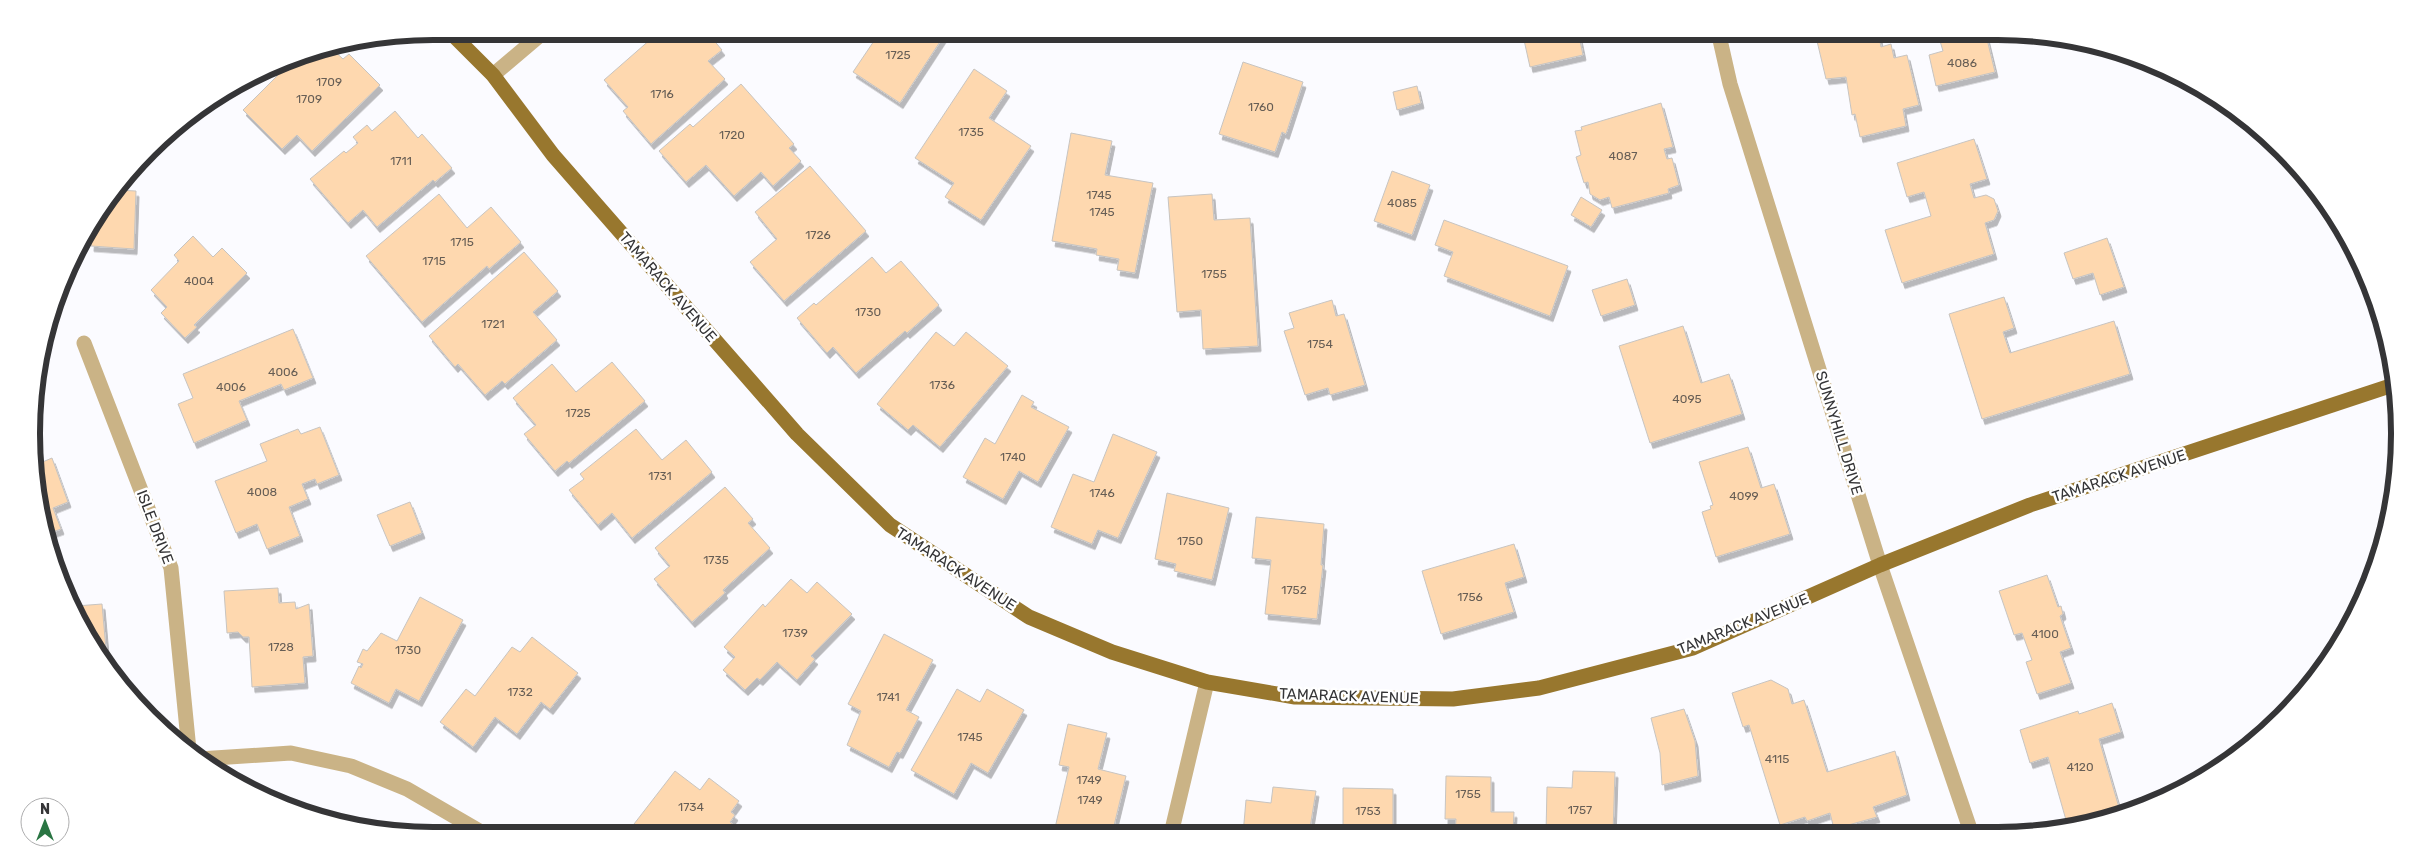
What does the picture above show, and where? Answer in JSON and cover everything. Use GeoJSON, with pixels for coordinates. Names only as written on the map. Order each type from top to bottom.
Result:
{"type":"FeatureCollection","features":[{"type":"Feature","properties":{"kind":"main road","name":"TAMARACK AVENUE"},"geometry":{"type":"LineString","coordinates":[[458,40],[493,75],[553,155],[797,434],[890,525],[1029,617],[1112,652],[1207,682],[1295,697],[1453,699],[1539,688],[1693,648],[1880,565],[2030,505],[2388,387]]}},
{"type":"Feature","properties":{"kind":"street"},"geometry":{"type":"LineString","coordinates":[[493,75],[534,40]]}},
{"type":"Feature","properties":{"kind":"street","name":"SUNNYHILL DRIVE"},"geometry":{"type":"LineString","coordinates":[[1720,40],[1730,84],[1880,565],[1969,827]]}},
{"type":"Feature","properties":{"kind":"street","name":"ISLE DRIVE"},"geometry":{"type":"LineString","coordinates":[[84,343],[171,568],[188,741]]}},
{"type":"Feature","properties":{"kind":"street"},"geometry":{"type":"LineString","coordinates":[[1173,827],[1207,682]]}},
{"type":"Feature","properties":{"kind":"street"},"geometry":{"type":"LineString","coordinates":[[211,758],[291,753],[351,766],[407,788],[473,827]]}},
{"type":"Feature","properties":{"kind":"building"},"geometry":{"type":"Polygon","coordinates":[[[650,40],[714,40],[722,50],[708,61],[725,79],[651,144],[623,111],[628,107],[604,80],[650,40]]]}},
{"type":"Feature","properties":{"kind":"building"},"geometry":{"type":"Polygon","coordinates":[[[875,40],[941,40],[900,103],[853,72],[875,40]]]}},
{"type":"Feature","properties":{"kind":"building"},"geometry":{"type":"Polygon","coordinates":[[[1524,40],[1580,40],[1583,55],[1530,67],[1524,40]]]}},
{"type":"Feature","properties":{"kind":"building"},"geometry":{"type":"Polygon","coordinates":[[[1880,40],[1881,47],[1891,44],[1894,58],[1907,55],[1919,105],[1903,109],[1906,126],[1860,137],[1855,114],[1852,115],[1846,77],[1826,79],[1817,41],[1880,40]]]}},
{"type":"Feature","properties":{"kind":"building"},"geometry":{"type":"Polygon","coordinates":[[[1987,40],[1995,72],[1936,86],[1929,55],[1943,51],[1940,41],[1987,40]]]}},
{"type":"Feature","properties":{"kind":"building"},"geometry":{"type":"Polygon","coordinates":[[[336,52],[343,59],[349,54],[380,85],[312,151],[297,135],[282,149],[243,110],[283,70],[336,52]]]}},
{"type":"Feature","properties":{"kind":"building"},"geometry":{"type":"Polygon","coordinates":[[[1243,62],[1303,82],[1286,134],[1282,132],[1275,152],[1219,134],[1243,62]]]}},
{"type":"Feature","properties":{"kind":"building"},"geometry":{"type":"Polygon","coordinates":[[[974,69],[1007,91],[989,118],[1031,146],[981,220],[945,197],[954,183],[915,158],[974,69]]]}},
{"type":"Feature","properties":{"kind":"building"},"geometry":{"type":"Polygon","coordinates":[[[741,84],[794,144],[789,148],[801,161],[773,186],[761,172],[734,196],[706,165],[686,182],[659,151],[690,124],[693,127],[741,84]]]}},
{"type":"Feature","properties":{"kind":"building"},"geometry":{"type":"Polygon","coordinates":[[[1417,86],[1421,103],[1397,110],[1393,92],[1417,86]]]}},
{"type":"Feature","properties":{"kind":"building"},"geometry":{"type":"Polygon","coordinates":[[[1661,103],[1673,147],[1664,149],[1667,159],[1672,158],[1679,185],[1668,189],[1669,193],[1612,208],[1609,197],[1600,200],[1590,194],[1588,182],[1584,183],[1576,157],[1581,155],[1575,131],[1582,130],[1581,127],[1661,103]]]}},
{"type":"Feature","properties":{"kind":"building"},"geometry":{"type":"Polygon","coordinates":[[[395,111],[418,138],[422,134],[452,168],[435,182],[433,180],[377,227],[363,210],[348,223],[310,179],[344,151],[346,153],[358,143],[353,137],[367,125],[372,131],[395,111]]]}},
{"type":"Feature","properties":{"kind":"building"},"geometry":{"type":"Polygon","coordinates":[[[1071,133],[1112,141],[1105,175],[1153,183],[1135,273],[1117,270],[1119,259],[1096,255],[1097,249],[1052,241],[1071,133]]]}},
{"type":"Feature","properties":{"kind":"building"},"geometry":{"type":"Polygon","coordinates":[[[1974,139],[1987,179],[1970,184],[1974,198],[1986,195],[1994,199],[1998,211],[1994,220],[1985,223],[1994,254],[1902,283],[1885,230],[1931,216],[1924,192],[1907,197],[1897,163],[1974,139]]]}},
{"type":"Feature","properties":{"kind":"building"},"geometry":{"type":"Polygon","coordinates":[[[810,166],[866,231],[784,301],[750,262],[777,239],[755,212],[810,166]]]}},
{"type":"Feature","properties":{"kind":"building"},"geometry":{"type":"Polygon","coordinates":[[[1392,171],[1430,185],[1412,235],[1374,221],[1392,171]]]}},
{"type":"Feature","properties":{"kind":"building"},"geometry":{"type":"Polygon","coordinates":[[[124,190],[136,191],[134,249],[91,246],[93,237],[121,194],[124,190]]]}},
{"type":"Feature","properties":{"kind":"building"},"geometry":{"type":"Polygon","coordinates":[[[439,194],[467,228],[491,207],[521,242],[489,269],[487,266],[422,322],[366,256],[439,194]]]}},
{"type":"Feature","properties":{"kind":"building"},"geometry":{"type":"Polygon","coordinates":[[[1212,194],[1214,220],[1250,218],[1258,346],[1203,349],[1201,310],[1177,312],[1168,197],[1212,194]]]}},
{"type":"Feature","properties":{"kind":"building"},"geometry":{"type":"Polygon","coordinates":[[[1581,197],[1602,210],[1591,227],[1571,215],[1581,197]]]}},
{"type":"Feature","properties":{"kind":"building"},"geometry":{"type":"Polygon","coordinates":[[[1444,220],[1568,266],[1550,316],[1444,276],[1453,252],[1435,245],[1444,220]]]}},
{"type":"Feature","properties":{"kind":"building"},"geometry":{"type":"Polygon","coordinates":[[[193,236],[213,257],[222,248],[247,273],[194,325],[197,327],[185,338],[161,313],[167,307],[151,290],[179,261],[174,255],[193,236]]]}},
{"type":"Feature","properties":{"kind":"building"},"geometry":{"type":"Polygon","coordinates":[[[2107,238],[2124,287],[2100,295],[2093,273],[2073,279],[2064,253],[2107,238]]]}},
{"type":"Feature","properties":{"kind":"building"},"geometry":{"type":"Polygon","coordinates":[[[524,252],[558,291],[533,312],[557,340],[505,384],[502,381],[485,395],[458,364],[455,367],[429,336],[524,252]]]}},
{"type":"Feature","properties":{"kind":"building"},"geometry":{"type":"Polygon","coordinates":[[[872,257],[886,273],[901,261],[939,305],[856,373],[833,347],[827,353],[797,318],[814,303],[816,305],[872,257]]]}},
{"type":"Feature","properties":{"kind":"building"},"geometry":{"type":"Polygon","coordinates":[[[1627,279],[1635,305],[1601,316],[1592,290],[1627,279]]]}},
{"type":"Feature","properties":{"kind":"building"},"geometry":{"type":"Polygon","coordinates":[[[2004,297],[2014,328],[2003,332],[2010,353],[2114,321],[2130,374],[1982,419],[1949,314],[2004,297]]]}},
{"type":"Feature","properties":{"kind":"building"},"geometry":{"type":"Polygon","coordinates":[[[1332,300],[1336,316],[1344,314],[1365,385],[1330,395],[1328,388],[1305,395],[1284,331],[1294,328],[1289,313],[1332,300]]]}},
{"type":"Feature","properties":{"kind":"building"},"geometry":{"type":"Polygon","coordinates":[[[1683,326],[1701,383],[1729,374],[1742,414],[1650,443],[1619,346],[1683,326]]]}},
{"type":"Feature","properties":{"kind":"building"},"geometry":{"type":"Polygon","coordinates":[[[293,329],[313,378],[284,390],[281,384],[239,401],[247,420],[194,443],[178,404],[193,398],[183,374],[293,329]]]}},
{"type":"Feature","properties":{"kind":"building"},"geometry":{"type":"Polygon","coordinates":[[[936,332],[954,346],[966,332],[1008,366],[940,447],[913,425],[908,430],[877,404],[936,332]]]}},
{"type":"Feature","properties":{"kind":"building"},"geometry":{"type":"Polygon","coordinates":[[[612,362],[645,401],[569,463],[567,461],[555,471],[524,434],[536,425],[513,398],[552,364],[576,392],[612,362]]]}},
{"type":"Feature","properties":{"kind":"building"},"geometry":{"type":"Polygon","coordinates":[[[1022,395],[1034,402],[1031,407],[1069,427],[1038,482],[1019,471],[1003,499],[963,477],[985,438],[995,444],[1022,395]]]}},
{"type":"Feature","properties":{"kind":"building"},"geometry":{"type":"Polygon","coordinates":[[[320,427],[339,475],[317,484],[315,479],[302,484],[308,499],[289,507],[300,536],[267,549],[257,524],[236,533],[215,481],[267,461],[260,444],[298,429],[301,434],[320,427]]]}},
{"type":"Feature","properties":{"kind":"building"},"geometry":{"type":"Polygon","coordinates":[[[636,429],[662,460],[686,440],[712,472],[632,538],[612,513],[598,525],[569,490],[584,479],[580,474],[636,429]]]}},
{"type":"Feature","properties":{"kind":"building"},"geometry":{"type":"Polygon","coordinates":[[[1113,434],[1157,452],[1118,538],[1098,530],[1092,544],[1051,527],[1073,474],[1094,482],[1113,434]]]}},
{"type":"Feature","properties":{"kind":"building"},"geometry":{"type":"Polygon","coordinates":[[[1748,447],[1761,488],[1774,484],[1790,534],[1716,557],[1702,512],[1711,509],[1710,506],[1713,505],[1699,462],[1748,447]]]}},
{"type":"Feature","properties":{"kind":"building"},"geometry":{"type":"Polygon","coordinates":[[[52,458],[68,502],[53,508],[61,529],[52,532],[43,485],[41,463],[52,458]]]}},
{"type":"Feature","properties":{"kind":"building"},"geometry":{"type":"Polygon","coordinates":[[[725,487],[753,519],[748,523],[770,548],[723,590],[725,593],[692,622],[654,579],[670,566],[655,548],[725,487]]]}},
{"type":"Feature","properties":{"kind":"building"},"geometry":{"type":"Polygon","coordinates":[[[1167,493],[1229,508],[1212,580],[1174,571],[1176,564],[1155,559],[1167,493]]]}},
{"type":"Feature","properties":{"kind":"building"},"geometry":{"type":"Polygon","coordinates":[[[410,502],[422,533],[390,546],[377,515],[410,502]]]}},
{"type":"Feature","properties":{"kind":"building"},"geometry":{"type":"Polygon","coordinates":[[[1256,517],[1324,524],[1321,565],[1323,565],[1317,619],[1265,614],[1271,560],[1252,558],[1256,517]]]}},
{"type":"Feature","properties":{"kind":"building"},"geometry":{"type":"Polygon","coordinates":[[[1514,544],[1524,577],[1505,583],[1514,612],[1441,634],[1422,571],[1514,544]]]}},
{"type":"Feature","properties":{"kind":"building"},"geometry":{"type":"Polygon","coordinates":[[[2047,575],[2058,607],[2061,606],[2063,614],[2060,616],[2071,648],[2060,652],[2071,683],[2037,694],[2026,662],[2032,660],[2022,633],[2014,635],[1999,591],[2047,575]]]}},
{"type":"Feature","properties":{"kind":"building"},"geometry":{"type":"Polygon","coordinates":[[[791,579],[807,593],[817,582],[852,614],[811,656],[815,659],[797,680],[777,662],[760,680],[757,678],[745,690],[723,670],[735,657],[724,647],[763,604],[765,607],[791,579]]]}},
{"type":"Feature","properties":{"kind":"building"},"geometry":{"type":"Polygon","coordinates":[[[278,588],[279,603],[295,602],[296,609],[309,604],[313,656],[303,657],[305,683],[252,687],[249,637],[243,637],[238,632],[227,633],[224,591],[278,588]]]}},
{"type":"Feature","properties":{"kind":"building"},"geometry":{"type":"Polygon","coordinates":[[[420,597],[463,620],[419,701],[396,689],[389,703],[351,683],[359,666],[361,668],[363,664],[357,662],[363,649],[367,651],[381,633],[397,641],[420,597]]]}},
{"type":"Feature","properties":{"kind":"building"},"geometry":{"type":"Polygon","coordinates":[[[102,604],[106,649],[104,649],[80,606],[102,604]]]}},
{"type":"Feature","properties":{"kind":"building"},"geometry":{"type":"Polygon","coordinates":[[[884,634],[933,660],[906,710],[919,717],[900,753],[897,752],[889,767],[847,745],[861,711],[848,704],[884,634]]]}},
{"type":"Feature","properties":{"kind":"building"},"geometry":{"type":"Polygon","coordinates":[[[532,637],[578,673],[550,709],[541,702],[517,734],[495,717],[473,747],[440,722],[466,689],[475,696],[512,647],[520,652],[532,637]]]}},
{"type":"Feature","properties":{"kind":"building"},"geometry":{"type":"Polygon","coordinates":[[[1771,680],[1788,689],[1792,704],[1804,700],[1827,772],[1895,751],[1907,795],[1873,807],[1877,817],[1841,827],[1834,827],[1830,813],[1807,821],[1805,817],[1780,825],[1749,725],[1743,727],[1732,693],[1771,680]]]}},
{"type":"Feature","properties":{"kind":"building"},"geometry":{"type":"Polygon","coordinates":[[[957,689],[980,702],[987,689],[1024,710],[988,773],[971,763],[954,794],[911,770],[957,689]]]}},
{"type":"Feature","properties":{"kind":"building"},"geometry":{"type":"Polygon","coordinates":[[[2112,703],[2121,732],[2099,739],[2119,808],[2066,821],[2048,757],[2030,763],[2020,730],[2078,711],[2079,714],[2112,703]]]}},
{"type":"Feature","properties":{"kind":"building"},"geometry":{"type":"Polygon","coordinates":[[[1684,709],[1695,741],[1698,776],[1662,785],[1660,753],[1651,718],[1684,709]]]}},
{"type":"Feature","properties":{"kind":"building"},"geometry":{"type":"Polygon","coordinates":[[[1068,724],[1107,733],[1098,769],[1126,776],[1114,827],[1065,827],[1061,825],[1060,827],[1055,827],[1069,767],[1059,765],[1068,724]]]}},
{"type":"Feature","properties":{"kind":"building"},"geometry":{"type":"Polygon","coordinates":[[[675,771],[700,790],[709,778],[739,801],[731,812],[735,815],[730,822],[736,827],[638,827],[634,824],[675,771]]]}},
{"type":"Feature","properties":{"kind":"building"},"geometry":{"type":"Polygon","coordinates":[[[1573,771],[1615,772],[1613,827],[1546,827],[1547,787],[1572,788],[1573,771]]]}},
{"type":"Feature","properties":{"kind":"building"},"geometry":{"type":"Polygon","coordinates":[[[1446,776],[1491,777],[1491,812],[1514,812],[1513,827],[1455,827],[1456,819],[1445,819],[1446,776]]]}},
{"type":"Feature","properties":{"kind":"building"},"geometry":{"type":"Polygon","coordinates":[[[1273,787],[1316,791],[1310,827],[1244,827],[1246,800],[1271,803],[1273,787]]]}},
{"type":"Feature","properties":{"kind":"building"},"geometry":{"type":"Polygon","coordinates":[[[1343,788],[1393,789],[1393,827],[1343,827],[1343,788]]]}}]}
